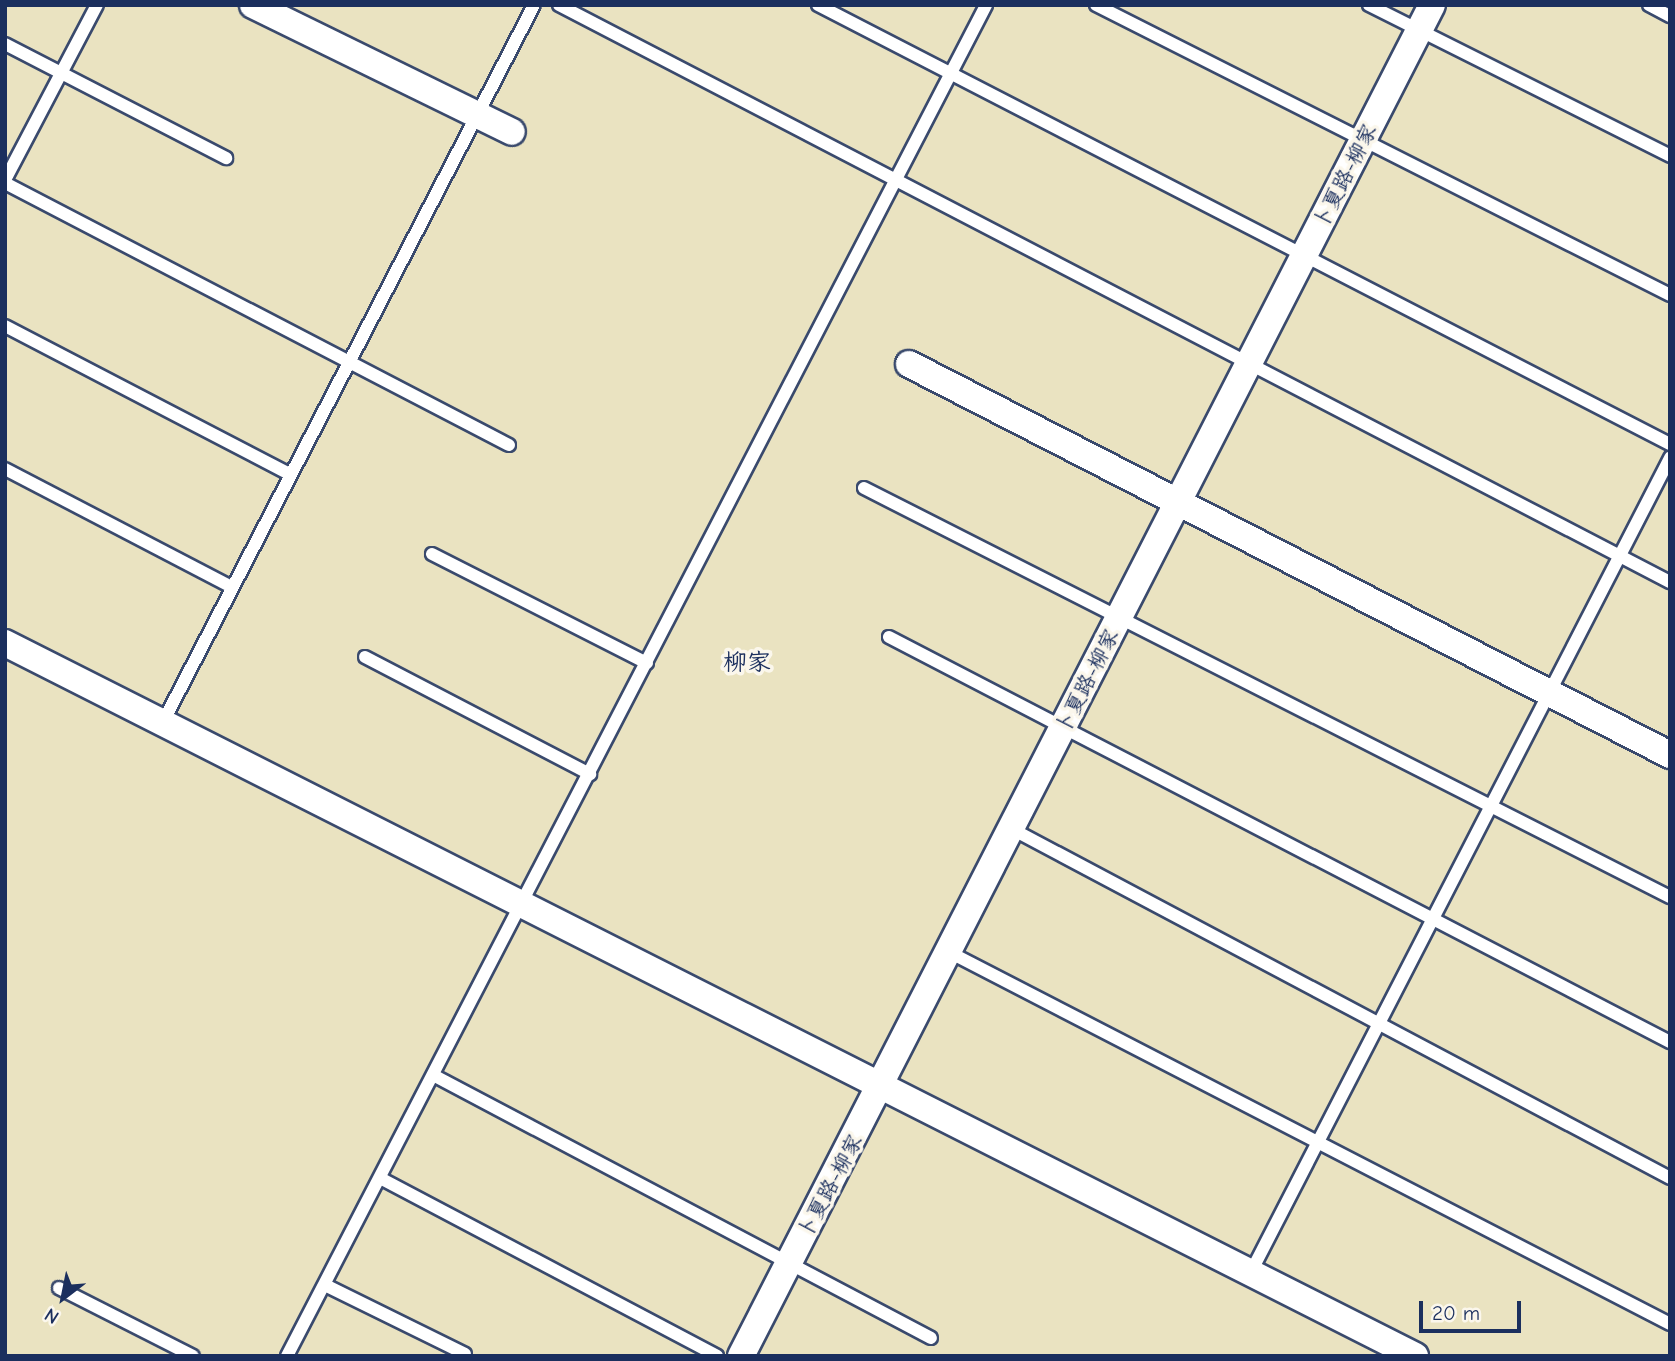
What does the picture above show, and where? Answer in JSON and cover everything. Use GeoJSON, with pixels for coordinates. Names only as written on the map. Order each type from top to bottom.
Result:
{"type":"FeatureCollection","features":[{"type":"Feature","properties":{"kind":"street"},"geometry":{"type":"LineString","coordinates":[[254,5],[512,132]]}},
{"type":"Feature","properties":{"kind":"street","name":"卜夏路-柳家"},"geometry":{"type":"LineString","coordinates":[[741,1356],[951,953],[1177,502],[1432,5]]}},
{"type":"Feature","properties":{"kind":"street"},"geometry":{"type":"LineString","coordinates":[[909,364],[1670,755]]}},
{"type":"Feature","properties":{"kind":"street"},"geometry":{"type":"LineString","coordinates":[[5,643],[1415,1356]]}},
{"type":"Feature","properties":{"kind":"lane"},"geometry":{"type":"LineString","coordinates":[[97,5],[5,182],[509,445]]}},
{"type":"Feature","properties":{"kind":"lane"},"geometry":{"type":"LineString","coordinates":[[163,722],[534,5]]}},
{"type":"Feature","properties":{"kind":"lane"},"geometry":{"type":"LineString","coordinates":[[559,5],[1670,582]]}},
{"type":"Feature","properties":{"kind":"lane"},"geometry":{"type":"LineString","coordinates":[[818,5],[1670,444]]}},
{"type":"Feature","properties":{"kind":"lane"},"geometry":{"type":"LineString","coordinates":[[287,1356],[986,5]]}},
{"type":"Feature","properties":{"kind":"lane"},"geometry":{"type":"LineString","coordinates":[[1096,5],[1670,295]]}},
{"type":"Feature","properties":{"kind":"lane"},"geometry":{"type":"LineString","coordinates":[[1369,5],[1670,156]]}},
{"type":"Feature","properties":{"kind":"lane"},"geometry":{"type":"LineString","coordinates":[[1649,5],[1670,16]]}},
{"type":"Feature","properties":{"kind":"lane"},"geometry":{"type":"LineString","coordinates":[[5,44],[226,159]]}},
{"type":"Feature","properties":{"kind":"lane"},"geometry":{"type":"LineString","coordinates":[[5,326],[291,475]]}},
{"type":"Feature","properties":{"kind":"lane"},"geometry":{"type":"LineString","coordinates":[[1251,1272],[1670,458]]}},
{"type":"Feature","properties":{"kind":"lane"},"geometry":{"type":"LineString","coordinates":[[5,469],[232,587]]}},
{"type":"Feature","properties":{"kind":"lane"},"geometry":{"type":"LineString","coordinates":[[864,488],[1670,897]]}},
{"type":"Feature","properties":{"kind":"lane"},"geometry":{"type":"LineString","coordinates":[[432,554],[647,663]]}},
{"type":"Feature","properties":{"kind":"lane"},"geometry":{"type":"LineString","coordinates":[[889,637],[1670,1042]]}},
{"type":"Feature","properties":{"kind":"lane"},"geometry":{"type":"LineString","coordinates":[[365,657],[590,774]]}},
{"type":"Feature","properties":{"kind":"lane"},"geometry":{"type":"LineString","coordinates":[[1012,829],[1670,1178]]}},
{"type":"Feature","properties":{"kind":"lane"},"geometry":{"type":"LineString","coordinates":[[951,953],[1670,1324]]}},
{"type":"Feature","properties":{"kind":"lane"},"geometry":{"type":"LineString","coordinates":[[433,1076],[931,1338]]}},
{"type":"Feature","properties":{"kind":"lane"},"geometry":{"type":"LineString","coordinates":[[380,1178],[717,1356]]}},
{"type":"Feature","properties":{"kind":"lane"},"geometry":{"type":"LineString","coordinates":[[325,1284],[465,1354]]}},
{"type":"Feature","properties":{"kind":"lane"},"geometry":{"type":"LineString","coordinates":[[59,1288],[193,1356]]}},
{"type":"Feature","properties":{"kind":"district","name":"柳家"},"geometry":{"type":"Point","coordinates":[747,663]}}]}
